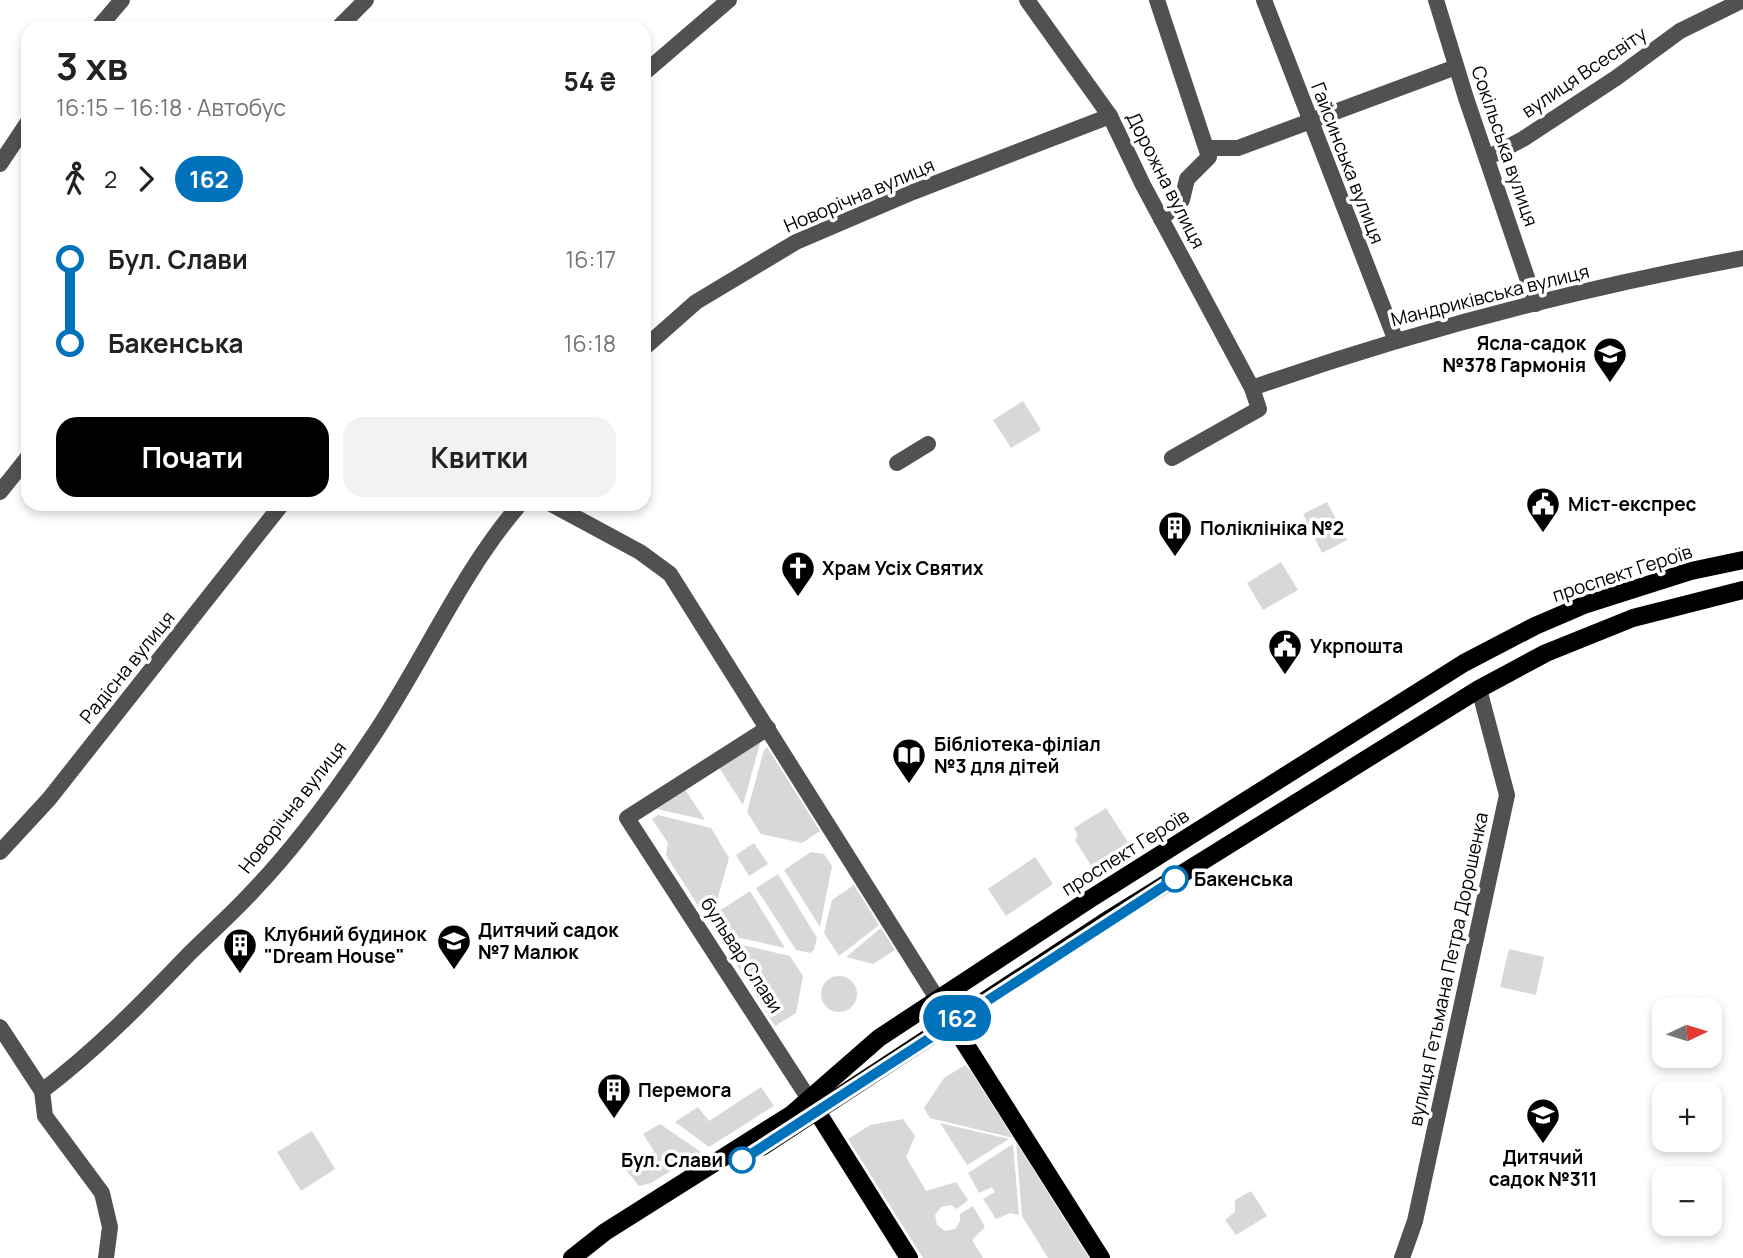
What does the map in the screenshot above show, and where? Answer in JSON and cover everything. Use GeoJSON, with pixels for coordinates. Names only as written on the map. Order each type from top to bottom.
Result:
{"type":"FeatureCollection","features":[{"type":"Feature","properties":{"kind":"main road","name":"проспект Героїв"},"geometry":{"type":"LineString","coordinates":[[572,1258],[605,1232],[792,1114],[813,1105],[879,1038],[1090,899],[1464,663],[1535,626],[1584,605],[1691,571],[1743,559]]}},
{"type":"Feature","properties":{"kind":"main road","name":"проспект Героїв"},"geometry":{"type":"LineString","coordinates":[[591,1258],[813,1105],[1479,689],[1546,653],[1633,618],[1743,590]]}},
{"type":"Feature","properties":{"kind":"main road"},"geometry":{"type":"LineString","coordinates":[[938,1000],[1101,1258]]}},
{"type":"Feature","properties":{"kind":"main road","name":"бульвар Слави"},"geometry":{"type":"LineString","coordinates":[[813,1105],[909,1258]]}},
{"type":"Feature","properties":{"kind":"street"},"geometry":{"type":"LineString","coordinates":[[104,21],[122,0]]}},
{"type":"Feature","properties":{"kind":"street"},"geometry":{"type":"LineString","coordinates":[[345,21],[366,0]]}},
{"type":"Feature","properties":{"kind":"street"},"geometry":{"type":"LineString","coordinates":[[651,67],[729,0]]}},
{"type":"Feature","properties":{"kind":"street","name":"Дорожна вулиця"},"geometry":{"type":"LineString","coordinates":[[1027,0],[1110,116],[1161,219],[1252,388]]}},
{"type":"Feature","properties":{"kind":"street"},"geometry":{"type":"LineString","coordinates":[[1157,0],[1209,148],[1209,157],[1202,168],[1187,179],[1182,200],[1161,219]]}},
{"type":"Feature","properties":{"kind":"street","name":"Гайсинська вулиця"},"geometry":{"type":"LineString","coordinates":[[1264,0],[1396,341]]}},
{"type":"Feature","properties":{"kind":"street","name":"Сокільська вулиця"},"geometry":{"type":"LineString","coordinates":[[1436,0],[1536,304]]}},
{"type":"Feature","properties":{"kind":"street","name":"вулиця Всесвіту"},"geometry":{"type":"LineString","coordinates":[[1487,158],[1523,139],[1616,78],[1680,31],[1742,0]]}},
{"type":"Feature","properties":{"kind":"street"},"geometry":{"type":"LineString","coordinates":[[1209,148],[1238,149],[1456,66]]}},
{"type":"Feature","properties":{"kind":"street","name":"Новорічна вулиця"},"geometry":{"type":"LineString","coordinates":[[651,342],[696,302],[796,243],[913,192],[1110,116]]}},
{"type":"Feature","properties":{"kind":"street"},"geometry":{"type":"LineString","coordinates":[[0,164],[21,132]]}},
{"type":"Feature","properties":{"kind":"street","name":"Мандриківська вулиця"},"geometry":{"type":"LineString","coordinates":[[1252,388],[1396,341],[1667,272],[1743,258]]}},
{"type":"Feature","properties":{"kind":"street"},"geometry":{"type":"LineString","coordinates":[[1172,458],[1259,409],[1252,388]]}},
{"type":"Feature","properties":{"kind":"street"},"geometry":{"type":"LineString","coordinates":[[897,463],[928,443]]}},
{"type":"Feature","properties":{"kind":"street"},"geometry":{"type":"LineString","coordinates":[[0,492],[21,466]]}},
{"type":"Feature","properties":{"kind":"street","name":"Радісна вулиця"},"geometry":{"type":"LineString","coordinates":[[0,852],[49,799],[276,511]]}},
{"type":"Feature","properties":{"kind":"street","name":"Новорічна вулиця"},"geometry":{"type":"LineString","coordinates":[[42,1091],[83,1060],[130,1016],[254,891],[282,858],[374,734],[468,576],[515,511]]}},
{"type":"Feature","properties":{"kind":"street"},"geometry":{"type":"LineString","coordinates":[[564,511],[640,552],[670,574],[938,1000]]}},
{"type":"Feature","properties":{"kind":"street","name":"вулиця Гетьмана Петра Дорошенка"},"geometry":{"type":"LineString","coordinates":[[1402,1258],[1415,1221],[1507,795],[1479,689]]}},
{"type":"Feature","properties":{"kind":"street","name":"бульвар Слави"},"geometry":{"type":"LineString","coordinates":[[768,728],[626,818],[813,1105]]}},
{"type":"Feature","properties":{"kind":"street"},"geometry":{"type":"LineString","coordinates":[[0,1027],[42,1091],[46,1116],[102,1193],[110,1227],[106,1258]]}},
{"type":"Feature","properties":{"kind":"shaded area"},"geometry":{"type":"Polygon","coordinates":[[[1023,401],[1041,430],[1011,448],[993,420],[1023,401]]]}},
{"type":"Feature","properties":{"kind":"shaded area"},"geometry":{"type":"Polygon","coordinates":[[[1327,502],[1347,540],[1322,553],[1303,514],[1327,502]]]}},
{"type":"Feature","properties":{"kind":"shaded area"},"geometry":{"type":"Polygon","coordinates":[[[1281,562],[1298,590],[1263,610],[1247,583],[1281,562]]]}},
{"type":"Feature","properties":{"kind":"shaded area"},"geometry":{"type":"Polygon","coordinates":[[[758,741],[760,743],[743,805],[718,766],[758,741]]]}},
{"type":"Feature","properties":{"kind":"shaded area"},"geometry":{"type":"Polygon","coordinates":[[[767,747],[820,831],[802,843],[761,834],[747,812],[767,747]]]}},
{"type":"Feature","properties":{"kind":"shaded area"},"geometry":{"type":"Polygon","coordinates":[[[684,788],[705,820],[653,808],[684,788]]]}},
{"type":"Feature","properties":{"kind":"shaded area"},"geometry":{"type":"Polygon","coordinates":[[[1106,808],[1131,847],[1094,870],[1075,840],[1078,835],[1074,828],[1106,808]]]}},
{"type":"Feature","properties":{"kind":"shaded area"},"geometry":{"type":"Polygon","coordinates":[[[658,815],[711,828],[729,858],[718,897],[700,909],[666,855],[668,843],[652,819],[658,815]]]}},
{"type":"Feature","properties":{"kind":"shaded area"},"geometry":{"type":"Polygon","coordinates":[[[754,843],[768,864],[749,876],[736,855],[754,843]]]}},
{"type":"Feature","properties":{"kind":"shaded area"},"geometry":{"type":"Polygon","coordinates":[[[811,852],[824,854],[832,866],[820,927],[784,870],[811,852]]]}},
{"type":"Feature","properties":{"kind":"shaded area"},"geometry":{"type":"Polygon","coordinates":[[[1035,857],[1053,884],[1006,916],[988,889],[1035,857]]]}},
{"type":"Feature","properties":{"kind":"shaded area"},"geometry":{"type":"Polygon","coordinates":[[[778,874],[817,938],[814,950],[810,953],[796,950],[756,888],[778,874]]]}},
{"type":"Feature","properties":{"kind":"shaded area"},"geometry":{"type":"Polygon","coordinates":[[[854,885],[879,925],[839,956],[824,933],[832,900],[854,885]]]}},
{"type":"Feature","properties":{"kind":"shaded area"},"geometry":{"type":"Polygon","coordinates":[[[750,891],[785,948],[717,933],[707,919],[750,891]]]}},
{"type":"Feature","properties":{"kind":"shaded area"},"geometry":{"type":"Polygon","coordinates":[[[881,928],[895,950],[873,964],[846,957],[881,928]]]}},
{"type":"Feature","properties":{"kind":"shaded area"},"geometry":{"type":"Polygon","coordinates":[[[721,940],[790,956],[803,976],[796,1013],[775,1026],[721,940]]]}},
{"type":"Feature","properties":{"kind":"shaded area"},"geometry":{"type":"Polygon","coordinates":[[[1509,949],[1544,957],[1536,995],[1500,987],[1509,949]]]}},
{"type":"Feature","properties":{"kind":"shaded area"},"geometry":{"type":"Polygon","coordinates":[[[839,976],[852,981],[857,994],[852,1007],[839,1012],[826,1007],[821,994],[826,981],[839,976]]]}},
{"type":"Feature","properties":{"kind":"shaded area"},"geometry":{"type":"Polygon","coordinates":[[[965,1065],[1013,1138],[930,1118],[924,1108],[944,1078],[965,1065]]]}},
{"type":"Feature","properties":{"kind":"shaded area"},"geometry":{"type":"Polygon","coordinates":[[[761,1087],[774,1106],[709,1147],[675,1122],[698,1107],[709,1121],[761,1087]]]}},
{"type":"Feature","properties":{"kind":"shaded area"},"geometry":{"type":"Polygon","coordinates":[[[903,1119],[915,1136],[906,1157],[926,1191],[956,1182],[968,1200],[957,1209],[951,1205],[941,1207],[935,1215],[937,1225],[945,1231],[955,1229],[960,1221],[960,1214],[973,1206],[985,1227],[972,1240],[983,1258],[923,1258],[848,1139],[870,1125],[903,1119]]]}},
{"type":"Feature","properties":{"kind":"shaded area"},"geometry":{"type":"Polygon","coordinates":[[[940,1123],[1009,1139],[967,1165],[940,1123]]]}},
{"type":"Feature","properties":{"kind":"shaded area"},"geometry":{"type":"Polygon","coordinates":[[[660,1124],[701,1152],[651,1183],[639,1186],[625,1169],[654,1151],[643,1134],[660,1124]]]}},
{"type":"Feature","properties":{"kind":"shaded area"},"geometry":{"type":"Polygon","coordinates":[[[312,1131],[335,1169],[301,1191],[277,1152],[312,1131]]]}},
{"type":"Feature","properties":{"kind":"shaded area"},"geometry":{"type":"Polygon","coordinates":[[[1016,1142],[1089,1258],[1048,1258],[1022,1216],[1016,1142]]]}},
{"type":"Feature","properties":{"kind":"shaded area"},"geometry":{"type":"Polygon","coordinates":[[[1013,1144],[1019,1215],[1010,1213],[996,1219],[983,1199],[995,1192],[992,1187],[979,1193],[968,1173],[1013,1144]]]}},
{"type":"Feature","properties":{"kind":"shaded area"},"geometry":{"type":"Polygon","coordinates":[[[1251,1191],[1267,1216],[1236,1235],[1225,1220],[1235,1212],[1235,1200],[1251,1191]]]}},
{"type":"Feature","properties":{"kind":"bus line","name":"162"},"geometry":{"type":"LineString","coordinates":[[742,1160],[870,1078],[951,1021],[1175,879]]}},
{"type":"Feature","properties":{"kind":"place","name":"Ясла-садок №378 Гармонія"},"geometry":{"type":"Point","coordinates":[1610,384]}},
{"type":"Feature","properties":{"kind":"place","name":"Міст-експрес"},"geometry":{"type":"Point","coordinates":[1543,534]}},
{"type":"Feature","properties":{"kind":"place","name":"Поліклініка №2"},"geometry":{"type":"Point","coordinates":[1175,558]}},
{"type":"Feature","properties":{"kind":"place","name":"Храм Усіх Святих"},"geometry":{"type":"Point","coordinates":[798,598]}},
{"type":"Feature","properties":{"kind":"place","name":"Укрпошта"},"geometry":{"type":"Point","coordinates":[1285,676]}},
{"type":"Feature","properties":{"kind":"place","name":"Бібліотека-філіал №3 для дітей"},"geometry":{"type":"Point","coordinates":[909,785]}},
{"type":"Feature","properties":{"kind":"place","name":"Бакенська"},"geometry":{"type":"Point","coordinates":[1175,879]}},
{"type":"Feature","properties":{"kind":"place","name":"Дитячий садок №7 Малюк"},"geometry":{"type":"Point","coordinates":[454,971]}},
{"type":"Feature","properties":{"kind":"place","name":"Клубний будинок \"Dream House\""},"geometry":{"type":"Point","coordinates":[240,975]}},
{"type":"Feature","properties":{"kind":"place","name":"Перемога"},"geometry":{"type":"Point","coordinates":[614,1120]}},
{"type":"Feature","properties":{"kind":"place","name":"Дитячий садок №311"},"geometry":{"type":"Point","coordinates":[1543,1145]}},
{"type":"Feature","properties":{"kind":"place","name":"Бул. Слави"},"geometry":{"type":"Point","coordinates":[742,1160]}}]}
